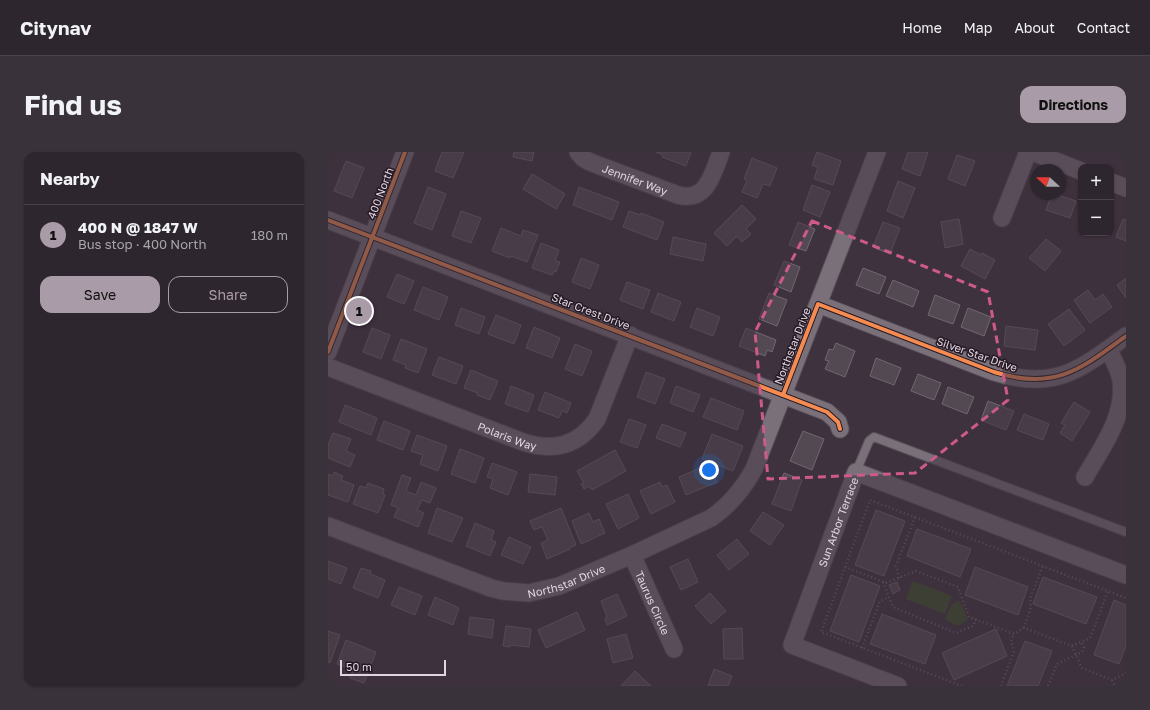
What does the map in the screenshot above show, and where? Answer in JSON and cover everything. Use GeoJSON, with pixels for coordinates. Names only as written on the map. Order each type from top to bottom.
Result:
{"type":"FeatureCollection","features":[{"type":"Feature","properties":{"kind":"street","name":"400 North"},"geometry":{"type":"LineString","coordinates":[[328,352],[404,152]]}},
{"type":"Feature","properties":{"kind":"street","name":"Jennifer Way"},"geometry":{"type":"LineString","coordinates":[[578,152],[583,158],[590,162],[678,195],[686,196],[696,195],[705,189],[721,152]]}},
{"type":"Feature","properties":{"kind":"street","name":"Northstar Drive"},"geometry":{"type":"LineString","coordinates":[[328,526],[479,584],[503,591],[529,593],[559,586],[711,518],[731,502],[754,469],[877,152]]}},
{"type":"Feature","properties":{"kind":"street"},"geometry":{"type":"LineString","coordinates":[[1002,218],[1028,152]]}},
{"type":"Feature","properties":{"kind":"street"},"geometry":{"type":"LineString","coordinates":[[1033,152],[1078,170]]}},
{"type":"Feature","properties":{"kind":"street"},"geometry":{"type":"LineString","coordinates":[[1114,183],[1126,188]]}},
{"type":"Feature","properties":{"kind":"street","name":"Star Crest Drive"},"geometry":{"type":"LineString","coordinates":[[328,220],[783,394],[827,412],[838,422],[840,429]]}},
{"type":"Feature","properties":{"kind":"street","name":"Silver Star Drive"},"geometry":{"type":"LineString","coordinates":[[818,304],[994,372],[1021,379],[1046,379],[1060,376],[1080,368],[1126,336]]}},
{"type":"Feature","properties":{"kind":"street","name":"Polaris Way"},"geometry":{"type":"LineString","coordinates":[[328,367],[523,442],[538,446],[553,447],[574,441],[583,436],[594,423],[602,409],[630,335]]}},
{"type":"Feature","properties":{"kind":"street"},"geometry":{"type":"LineString","coordinates":[[1085,477],[1113,428],[1120,407],[1122,390],[1121,380],[1118,368],[1108,349]]}},
{"type":"Feature","properties":{"kind":"street","name":"Sun Arbor Terrace"},"geometry":{"type":"LineString","coordinates":[[898,686],[792,645],[856,472],[1126,575]]}},
{"type":"Feature","properties":{"kind":"street","name":"Taurus Circle"},"geometry":{"type":"LineString","coordinates":[[632,554],[674,649]]}},
{"type":"Feature","properties":{"kind":"lane"},"geometry":{"type":"LineString","coordinates":[[856,472],[869,441],[874,437],[1126,532]]}},
{"type":"Feature","properties":{"kind":"path"},"geometry":{"type":"LineString","coordinates":[[962,686],[821,632],[870,500],[1126,598]]}},
{"type":"Feature","properties":{"kind":"path"},"geometry":{"type":"LineString","coordinates":[[899,578],[896,566],[915,517]]}},
{"type":"Feature","properties":{"kind":"path"},"geometry":{"type":"LineString","coordinates":[[1001,686],[1014,651],[1011,641],[1014,634],[1024,628],[1031,607],[1030,599],[1043,566]]}},
{"type":"Feature","properties":{"kind":"path"},"geometry":{"type":"LineString","coordinates":[[845,567],[886,583],[916,571],[958,587],[969,617],[1014,634]]}},
{"type":"Feature","properties":{"kind":"path"},"geometry":{"type":"LineString","coordinates":[[882,581],[893,607],[956,633],[973,626],[976,620]]}},
{"type":"Feature","properties":{"kind":"path"},"geometry":{"type":"LineString","coordinates":[[1024,628],[1072,646],[1090,638],[1108,591]]}},
{"type":"Feature","properties":{"kind":"path"},"geometry":{"type":"LineString","coordinates":[[862,648],[880,601],[889,598]]}},
{"type":"Feature","properties":{"kind":"path"},"geometry":{"type":"LineString","coordinates":[[1048,686],[1056,664],[1082,652],[1084,647],[1081,642]]}},
{"type":"Feature","properties":{"kind":"path"},"geometry":{"type":"LineString","coordinates":[[1072,646],[1082,668],[1112,680],[1126,673]]}},
{"type":"Feature","properties":{"kind":"path"},"geometry":{"type":"LineString","coordinates":[[1112,680],[1114,686]]}},
{"type":"Feature","properties":{"kind":"highlighted area"},"geometry":{"type":"Polygon","coordinates":[[[812,221],[988,292],[1008,400],[915,473],[768,479],[755,332],[812,221]]]}},
{"type":"Feature","properties":{"kind":"green space"},"geometry":{"type":"Polygon","coordinates":[[[913,581],[952,596],[945,614],[906,599],[913,581]]]}},
{"type":"Feature","properties":{"kind":"green space"},"geometry":{"type":"Polygon","coordinates":[[[957,601],[960,602],[968,619],[958,626],[945,619],[952,604],[957,601]]]}},
{"type":"Feature","properties":{"kind":"building"},"geometry":{"type":"Polygon","coordinates":[[[442,152],[464,152],[453,178],[435,171],[442,152]]]}},
{"type":"Feature","properties":{"kind":"building"},"geometry":{"type":"Polygon","coordinates":[[[514,152],[534,152],[532,161],[513,157],[514,152]]]}},
{"type":"Feature","properties":{"kind":"building"},"geometry":{"type":"Polygon","coordinates":[[[656,152],[691,152],[686,166],[662,157],[663,155],[656,152]]]}},
{"type":"Feature","properties":{"kind":"building"},"geometry":{"type":"Polygon","coordinates":[[[817,152],[841,161],[833,185],[814,179],[818,167],[812,165],[817,152]]]}},
{"type":"Feature","properties":{"kind":"building"},"geometry":{"type":"Polygon","coordinates":[[[908,152],[928,152],[920,176],[902,169],[908,152]]]}},
{"type":"Feature","properties":{"kind":"building"},"geometry":{"type":"Polygon","coordinates":[[[957,155],[975,161],[965,186],[948,179],[957,155]]]}},
{"type":"Feature","properties":{"kind":"building"},"geometry":{"type":"Polygon","coordinates":[[[752,158],[777,168],[770,186],[763,184],[757,198],[742,192],[747,180],[744,179],[752,158]]]}},
{"type":"Feature","properties":{"kind":"building"},"geometry":{"type":"Polygon","coordinates":[[[346,161],[364,168],[352,198],[334,191],[346,161]]]}},
{"type":"Feature","properties":{"kind":"building"},"geometry":{"type":"Polygon","coordinates":[[[532,174],[565,194],[556,209],[523,189],[532,174]]]}},
{"type":"Feature","properties":{"kind":"building"},"geometry":{"type":"Polygon","coordinates":[[[898,181],[915,188],[903,218],[887,211],[898,181]]]}},
{"type":"Feature","properties":{"kind":"building"},"geometry":{"type":"Polygon","coordinates":[[[812,185],[830,192],[820,217],[803,210],[812,185]]]}},
{"type":"Feature","properties":{"kind":"building"},"geometry":{"type":"Polygon","coordinates":[[[428,187],[446,194],[432,230],[414,223],[428,187]]]}},
{"type":"Feature","properties":{"kind":"building"},"geometry":{"type":"Polygon","coordinates":[[[579,187],[619,202],[612,220],[573,205],[579,187]]]}},
{"type":"Feature","properties":{"kind":"building"},"geometry":{"type":"Polygon","coordinates":[[[1066,198],[1076,201],[1070,218],[1046,210],[1050,200],[1066,200],[1066,198]]]}},
{"type":"Feature","properties":{"kind":"building"},"geometry":{"type":"Polygon","coordinates":[[[742,205],[756,219],[746,229],[751,234],[742,242],[737,236],[727,246],[714,233],[742,205]]]}},
{"type":"Feature","properties":{"kind":"building"},"geometry":{"type":"Polygon","coordinates":[[[461,211],[481,218],[471,243],[452,236],[461,211]]]}},
{"type":"Feature","properties":{"kind":"building"},"geometry":{"type":"Polygon","coordinates":[[[629,211],[640,215],[641,213],[664,222],[657,240],[623,227],[629,211]]]}},
{"type":"Feature","properties":{"kind":"building"},"geometry":{"type":"Polygon","coordinates":[[[959,219],[963,244],[945,248],[941,222],[959,219]]]}},
{"type":"Feature","properties":{"kind":"building"},"geometry":{"type":"Polygon","coordinates":[[[1123,219],[1126,220],[1126,241],[1116,237],[1123,219]]]}},
{"type":"Feature","properties":{"kind":"building"},"geometry":{"type":"Polygon","coordinates":[[[798,222],[815,229],[806,251],[789,245],[798,222]]]}},
{"type":"Feature","properties":{"kind":"building"},"geometry":{"type":"Polygon","coordinates":[[[883,222],[900,228],[890,254],[873,247],[883,222]]]}},
{"type":"Feature","properties":{"kind":"building"},"geometry":{"type":"Polygon","coordinates":[[[501,228],[521,236],[523,230],[538,235],[527,262],[511,256],[510,258],[492,251],[501,228]]]}},
{"type":"Feature","properties":{"kind":"building"},"geometry":{"type":"Polygon","coordinates":[[[673,237],[706,244],[703,261],[670,254],[673,237]]]}},
{"type":"Feature","properties":{"kind":"building"},"geometry":{"type":"Polygon","coordinates":[[[1046,239],[1061,251],[1045,271],[1029,258],[1046,239]]]}},
{"type":"Feature","properties":{"kind":"building"},"geometry":{"type":"Polygon","coordinates":[[[541,243],[559,250],[555,261],[560,262],[556,272],[554,271],[552,275],[532,268],[541,243]]]}},
{"type":"Feature","properties":{"kind":"building"},"geometry":{"type":"Polygon","coordinates":[[[970,249],[995,260],[985,279],[961,266],[970,249]]]}},
{"type":"Feature","properties":{"kind":"building"},"geometry":{"type":"Polygon","coordinates":[[[581,258],[599,265],[590,289],[572,282],[581,258]]]}},
{"type":"Feature","properties":{"kind":"building"},"geometry":{"type":"Polygon","coordinates":[[[784,261],[800,267],[791,292],[774,285],[784,261]]]}},
{"type":"Feature","properties":{"kind":"building"},"geometry":{"type":"Polygon","coordinates":[[[863,268],[886,277],[879,294],[856,285],[863,268]]]}},
{"type":"Feature","properties":{"kind":"building"},"geometry":{"type":"Polygon","coordinates":[[[397,274],[414,281],[404,304],[387,297],[397,274]]]}},
{"type":"Feature","properties":{"kind":"building"},"geometry":{"type":"Polygon","coordinates":[[[1126,278],[1126,298],[1117,285],[1126,278]]]}},
{"type":"Feature","properties":{"kind":"building"},"geometry":{"type":"Polygon","coordinates":[[[893,280],[919,291],[913,307],[886,296],[893,280]]]}},
{"type":"Feature","properties":{"kind":"building"},"geometry":{"type":"Polygon","coordinates":[[[627,282],[650,290],[643,309],[620,300],[627,282]]]}},
{"type":"Feature","properties":{"kind":"building"},"geometry":{"type":"Polygon","coordinates":[[[423,287],[448,297],[439,320],[414,310],[423,287]]]}},
{"type":"Feature","properties":{"kind":"building"},"geometry":{"type":"Polygon","coordinates":[[[1088,290],[1095,300],[1103,294],[1112,307],[1090,323],[1074,300],[1088,290]]]}},
{"type":"Feature","properties":{"kind":"building"},"geometry":{"type":"Polygon","coordinates":[[[658,293],[681,302],[674,321],[651,312],[658,293]]]}},
{"type":"Feature","properties":{"kind":"building"},"geometry":{"type":"Polygon","coordinates":[[[769,293],[787,300],[777,326],[759,319],[769,293]]]}},
{"type":"Feature","properties":{"kind":"building"},"geometry":{"type":"Polygon","coordinates":[[[935,295],[960,305],[953,324],[928,315],[935,295]]]}},
{"type":"Feature","properties":{"kind":"building"},"geometry":{"type":"Polygon","coordinates":[[[461,308],[485,317],[479,334],[455,325],[461,308]]]}},
{"type":"Feature","properties":{"kind":"building"},"geometry":{"type":"Polygon","coordinates":[[[697,308],[720,317],[713,336],[690,327],[697,308]]]}},
{"type":"Feature","properties":{"kind":"building"},"geometry":{"type":"Polygon","coordinates":[[[968,308],[991,317],[984,336],[961,327],[968,308]]]}},
{"type":"Feature","properties":{"kind":"building"},"geometry":{"type":"Polygon","coordinates":[[[1069,309],[1085,330],[1064,346],[1048,324],[1069,309]]]}},
{"type":"Feature","properties":{"kind":"building"},"geometry":{"type":"Polygon","coordinates":[[[496,315],[521,325],[514,344],[488,334],[496,315]]]}},
{"type":"Feature","properties":{"kind":"building"},"geometry":{"type":"Polygon","coordinates":[[[1006,326],[1038,330],[1035,350],[1004,346],[1006,326]]]}},
{"type":"Feature","properties":{"kind":"building"},"geometry":{"type":"Polygon","coordinates":[[[534,327],[560,338],[552,358],[526,348],[534,327]]]}},
{"type":"Feature","properties":{"kind":"building"},"geometry":{"type":"Polygon","coordinates":[[[372,328],[390,335],[381,359],[363,352],[372,328]]]}},
{"type":"Feature","properties":{"kind":"building"},"geometry":{"type":"Polygon","coordinates":[[[746,328],[776,340],[772,352],[767,350],[765,356],[739,346],[746,328]]]}},
{"type":"Feature","properties":{"kind":"building"},"geometry":{"type":"Polygon","coordinates":[[[401,339],[427,349],[418,373],[405,368],[406,365],[393,360],[401,339]]]}},
{"type":"Feature","properties":{"kind":"building"},"geometry":{"type":"Polygon","coordinates":[[[836,343],[855,351],[845,377],[825,369],[829,361],[825,360],[829,349],[833,350],[836,343]]]}},
{"type":"Feature","properties":{"kind":"building"},"geometry":{"type":"Polygon","coordinates":[[[575,344],[592,351],[582,376],[565,369],[575,344]]]}},
{"type":"Feature","properties":{"kind":"building"},"geometry":{"type":"Polygon","coordinates":[[[439,357],[463,366],[456,384],[432,375],[439,357]]]}},
{"type":"Feature","properties":{"kind":"building"},"geometry":{"type":"Polygon","coordinates":[[[876,358],[901,368],[894,385],[870,376],[876,358]]]}},
{"type":"Feature","properties":{"kind":"building"},"geometry":{"type":"Polygon","coordinates":[[[471,370],[498,381],[490,400],[477,395],[478,393],[464,388],[471,370]]]}},
{"type":"Feature","properties":{"kind":"building"},"geometry":{"type":"Polygon","coordinates":[[[646,372],[665,379],[655,404],[637,397],[646,372]]]}},
{"type":"Feature","properties":{"kind":"building"},"geometry":{"type":"Polygon","coordinates":[[[918,374],[941,383],[934,400],[911,391],[918,374]]]}},
{"type":"Feature","properties":{"kind":"building"},"geometry":{"type":"Polygon","coordinates":[[[511,386],[534,395],[528,412],[505,404],[511,386]]]}},
{"type":"Feature","properties":{"kind":"building"},"geometry":{"type":"Polygon","coordinates":[[[676,386],[700,395],[693,412],[670,403],[676,386]]]}},
{"type":"Feature","properties":{"kind":"building"},"geometry":{"type":"Polygon","coordinates":[[[948,387],[974,397],[967,414],[942,404],[948,387]]]}},
{"type":"Feature","properties":{"kind":"building"},"geometry":{"type":"Polygon","coordinates":[[[545,392],[571,403],[567,413],[562,411],[559,418],[538,410],[545,392]]]}},
{"type":"Feature","properties":{"kind":"building"},"geometry":{"type":"Polygon","coordinates":[[[711,398],[744,411],[737,430],[703,417],[711,398]]]}},
{"type":"Feature","properties":{"kind":"building"},"geometry":{"type":"Polygon","coordinates":[[[988,401],[1014,411],[1006,430],[981,420],[988,401]]]}},
{"type":"Feature","properties":{"kind":"building"},"geometry":{"type":"Polygon","coordinates":[[[1074,402],[1090,412],[1072,441],[1060,433],[1065,425],[1061,423],[1074,402]]]}},
{"type":"Feature","properties":{"kind":"building"},"geometry":{"type":"Polygon","coordinates":[[[345,405],[377,418],[371,435],[339,422],[345,405]]]}},
{"type":"Feature","properties":{"kind":"building"},"geometry":{"type":"Polygon","coordinates":[[[1024,414],[1049,424],[1043,440],[1017,430],[1024,414]]]}},
{"type":"Feature","properties":{"kind":"building"},"geometry":{"type":"Polygon","coordinates":[[[629,419],[646,425],[637,448],[620,442],[629,419]]]}},
{"type":"Feature","properties":{"kind":"building"},"geometry":{"type":"Polygon","coordinates":[[[384,421],[410,431],[403,450],[377,440],[384,421]]]}},
{"type":"Feature","properties":{"kind":"building"},"geometry":{"type":"Polygon","coordinates":[[[662,424],[686,433],[680,447],[656,438],[662,424]]]}},
{"type":"Feature","properties":{"kind":"building"},"geometry":{"type":"Polygon","coordinates":[[[803,431],[824,439],[812,470],[790,461],[803,431]]]}},
{"type":"Feature","properties":{"kind":"building"},"geometry":{"type":"Polygon","coordinates":[[[333,433],[351,439],[346,451],[355,455],[350,467],[328,458],[328,445],[333,433]]]}},
{"type":"Feature","properties":{"kind":"building"},"geometry":{"type":"Polygon","coordinates":[[[712,434],[743,446],[733,471],[702,459],[712,434]]]}},
{"type":"Feature","properties":{"kind":"building"},"geometry":{"type":"Polygon","coordinates":[[[417,435],[447,446],[438,471],[420,464],[423,455],[411,451],[417,435]]]}},
{"type":"Feature","properties":{"kind":"building"},"geometry":{"type":"Polygon","coordinates":[[[460,449],[484,458],[475,483],[451,474],[460,449]]]}},
{"type":"Feature","properties":{"kind":"building"},"geometry":{"type":"Polygon","coordinates":[[[615,450],[626,471],[592,490],[590,486],[584,489],[581,484],[584,483],[577,471],[615,450]]]}},
{"type":"Feature","properties":{"kind":"building"},"geometry":{"type":"Polygon","coordinates":[[[492,463],[517,472],[508,495],[490,488],[493,479],[487,477],[492,463]]]}},
{"type":"Feature","properties":{"kind":"building"},"geometry":{"type":"Polygon","coordinates":[[[709,464],[717,482],[686,495],[679,477],[709,464]]]}},
{"type":"Feature","properties":{"kind":"building"},"geometry":{"type":"Polygon","coordinates":[[[334,472],[343,476],[341,480],[354,485],[348,502],[328,495],[328,474],[333,476],[334,472]]]}},
{"type":"Feature","properties":{"kind":"building"},"geometry":{"type":"Polygon","coordinates":[[[784,473],[802,480],[791,511],[772,504],[784,473]]]}},
{"type":"Feature","properties":{"kind":"building"},"geometry":{"type":"Polygon","coordinates":[[[530,474],[557,477],[555,495],[528,492],[530,474]]]}},
{"type":"Feature","properties":{"kind":"building"},"geometry":{"type":"Polygon","coordinates":[[[402,475],[411,478],[406,491],[416,495],[421,482],[436,488],[430,503],[422,500],[417,510],[424,513],[418,527],[394,517],[398,508],[391,505],[402,475]]]}},
{"type":"Feature","properties":{"kind":"building"},"geometry":{"type":"Polygon","coordinates":[[[660,482],[662,487],[667,485],[675,502],[651,514],[640,491],[660,482]]]}},
{"type":"Feature","properties":{"kind":"building"},"geometry":{"type":"Polygon","coordinates":[[[368,483],[384,489],[383,494],[385,495],[378,513],[353,504],[360,486],[366,488],[368,483]]]}},
{"type":"Feature","properties":{"kind":"building"},"geometry":{"type":"Polygon","coordinates":[[[628,494],[639,518],[618,529],[606,504],[628,494]]]}},
{"type":"Feature","properties":{"kind":"building"},"geometry":{"type":"Polygon","coordinates":[[[437,508],[463,518],[452,542],[428,533],[437,508]]]}},
{"type":"Feature","properties":{"kind":"building"},"geometry":{"type":"Polygon","coordinates":[[[561,508],[576,545],[547,559],[541,543],[548,540],[542,527],[534,530],[530,521],[561,508]]]}},
{"type":"Feature","properties":{"kind":"building"},"geometry":{"type":"Polygon","coordinates":[[[876,510],[905,521],[884,576],[855,565],[876,510]]]}},
{"type":"Feature","properties":{"kind":"building"},"geometry":{"type":"Polygon","coordinates":[[[763,512],[784,525],[770,545],[750,531],[763,512]]]}},
{"type":"Feature","properties":{"kind":"building"},"geometry":{"type":"Polygon","coordinates":[[[589,513],[593,522],[599,519],[605,533],[581,544],[572,521],[589,513]]]}},
{"type":"Feature","properties":{"kind":"building"},"geometry":{"type":"Polygon","coordinates":[[[475,523],[494,531],[491,540],[496,542],[490,556],[466,546],[475,523]]]}},
{"type":"Feature","properties":{"kind":"building"},"geometry":{"type":"Polygon","coordinates":[[[917,529],[971,549],[960,577],[907,556],[917,529]]]}},
{"type":"Feature","properties":{"kind":"building"},"geometry":{"type":"Polygon","coordinates":[[[509,537],[531,547],[523,564],[501,555],[509,537]]]}},
{"type":"Feature","properties":{"kind":"building"},"geometry":{"type":"Polygon","coordinates":[[[737,539],[749,554],[729,570],[717,555],[737,539]]]}},
{"type":"Feature","properties":{"kind":"building"},"geometry":{"type":"Polygon","coordinates":[[[688,559],[698,582],[681,590],[670,567],[688,559]]]}},
{"type":"Feature","properties":{"kind":"building"},"geometry":{"type":"Polygon","coordinates":[[[328,561],[347,568],[341,584],[328,579],[328,561]]]}},
{"type":"Feature","properties":{"kind":"building"},"geometry":{"type":"Polygon","coordinates":[[[975,567],[1028,587],[1018,615],[965,595],[975,567]]]}},
{"type":"Feature","properties":{"kind":"building"},"geometry":{"type":"Polygon","coordinates":[[[361,568],[371,571],[370,574],[385,580],[378,598],[353,588],[361,568]]]}},
{"type":"Feature","properties":{"kind":"building"},"geometry":{"type":"Polygon","coordinates":[[[851,575],[880,586],[859,642],[830,631],[851,575]]]}},
{"type":"Feature","properties":{"kind":"building"},"geometry":{"type":"Polygon","coordinates":[[[1043,577],[1097,597],[1086,624],[1033,604],[1043,577]]]}},
{"type":"Feature","properties":{"kind":"building"},"geometry":{"type":"Polygon","coordinates":[[[897,582],[900,590],[893,594],[889,585],[897,582]]]}},
{"type":"Feature","properties":{"kind":"building"},"geometry":{"type":"Polygon","coordinates":[[[399,587],[422,596],[415,615],[391,605],[399,587]]]}},
{"type":"Feature","properties":{"kind":"building"},"geometry":{"type":"Polygon","coordinates":[[[710,593],[726,611],[711,624],[695,606],[710,593]]]}},
{"type":"Feature","properties":{"kind":"building"},"geometry":{"type":"Polygon","coordinates":[[[617,594],[627,616],[607,625],[605,618],[607,617],[601,601],[617,594]]]}},
{"type":"Feature","properties":{"kind":"building"},"geometry":{"type":"Polygon","coordinates":[[[435,597],[459,608],[453,625],[428,615],[435,597]]]}},
{"type":"Feature","properties":{"kind":"building"},"geometry":{"type":"Polygon","coordinates":[[[1114,600],[1126,605],[1126,646],[1119,664],[1094,655],[1114,600]]]}},
{"type":"Feature","properties":{"kind":"building"},"geometry":{"type":"Polygon","coordinates":[[[577,612],[585,630],[546,648],[538,630],[577,612]]]}},
{"type":"Feature","properties":{"kind":"building"},"geometry":{"type":"Polygon","coordinates":[[[882,614],[936,635],[925,664],[870,644],[882,614]]]}},
{"type":"Feature","properties":{"kind":"building"},"geometry":{"type":"Polygon","coordinates":[[[470,617],[494,620],[492,638],[468,634],[470,617]]]}},
{"type":"Feature","properties":{"kind":"building"},"geometry":{"type":"Polygon","coordinates":[[[506,626],[531,629],[529,647],[510,645],[510,647],[503,646],[506,626]]]}},
{"type":"Feature","properties":{"kind":"building"},"geometry":{"type":"Polygon","coordinates":[[[742,628],[743,659],[724,659],[723,629],[742,628]]]}},
{"type":"Feature","properties":{"kind":"building"},"geometry":{"type":"Polygon","coordinates":[[[996,629],[1007,656],[954,680],[942,653],[996,629]]]}},
{"type":"Feature","properties":{"kind":"building"},"geometry":{"type":"Polygon","coordinates":[[[328,631],[340,635],[330,663],[328,662],[328,631]]]}},
{"type":"Feature","properties":{"kind":"building"},"geometry":{"type":"Polygon","coordinates":[[[626,634],[633,658],[613,663],[607,639],[626,634]]]}},
{"type":"Feature","properties":{"kind":"building"},"geometry":{"type":"Polygon","coordinates":[[[346,640],[376,652],[364,683],[350,678],[356,663],[352,661],[349,668],[337,664],[346,640]]]}},
{"type":"Feature","properties":{"kind":"building"},"geometry":{"type":"Polygon","coordinates":[[[1025,641],[1052,651],[1038,686],[1007,686],[1025,641]]]}},
{"type":"Feature","properties":{"kind":"building"},"geometry":{"type":"Polygon","coordinates":[[[714,669],[732,676],[728,686],[708,686],[714,669]]]}},
{"type":"Feature","properties":{"kind":"building"},"geometry":{"type":"Polygon","coordinates":[[[635,671],[651,686],[621,686],[635,671]]]}},
{"type":"Feature","properties":{"kind":"cycle path"},"geometry":{"type":"LineString","coordinates":[[328,352],[405,152]]}},
{"type":"Feature","properties":{"kind":"cycle path"},"geometry":{"type":"LineString","coordinates":[[328,220],[827,412],[838,422],[840,429]]}},
{"type":"Feature","properties":{"kind":"cycle path"},"geometry":{"type":"LineString","coordinates":[[783,395],[818,304],[994,372],[1015,377],[1033,379],[1050,378],[1065,374],[1094,359],[1126,336]]}},
{"type":"Feature","properties":{"kind":"place","name":"400 N @ 1847 W"},"geometry":{"type":"Point","coordinates":[359,311]}}]}
